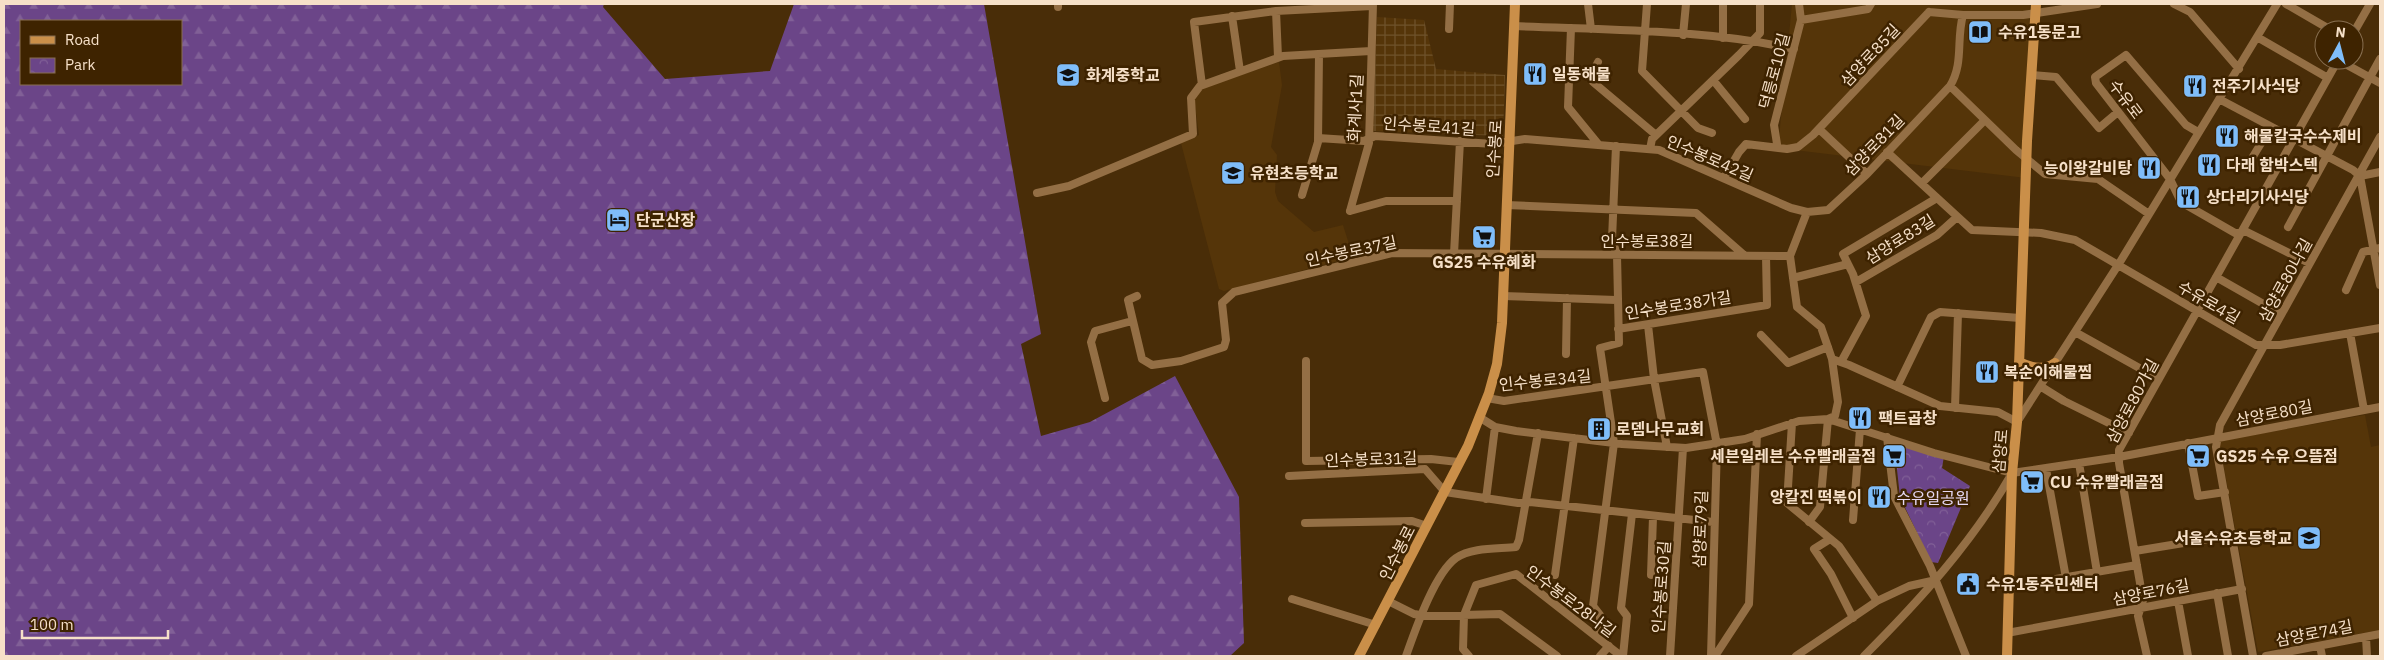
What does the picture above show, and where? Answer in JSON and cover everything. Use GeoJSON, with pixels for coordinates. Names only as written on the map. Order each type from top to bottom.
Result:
{"type":"FeatureCollection","features":[{"type":"Feature","properties":{"kind":"main road","name":"인수봉로"},"geometry":{"type":"LineString","coordinates":[[1359,656],[1445,492],[1458,462],[1468,446],[1487,398],[1497,364],[1503,296],[1515,4]]}},
{"type":"Feature","properties":{"kind":"main road","name":"삼양로"},"geometry":{"type":"LineString","coordinates":[[2006,656],[2012,473],[2017,422],[2027,158],[2036,8]]}},
{"type":"Feature","properties":{"kind":"main road"},"geometry":{"type":"LineString","coordinates":[[2019,362],[2038,368],[2055,363]]}},
{"type":"Feature","properties":{"kind":"street"},"geometry":{"type":"LineString","coordinates":[[1448,29],[1450,4]]}},
{"type":"Feature","properties":{"kind":"street"},"geometry":{"type":"LineString","coordinates":[[1588,4],[1591,29]]}},
{"type":"Feature","properties":{"kind":"street"},"geometry":{"type":"LineString","coordinates":[[1647,4],[1642,71],[1682,109],[1698,128],[1712,133]]}},
{"type":"Feature","properties":{"kind":"street"},"geometry":{"type":"LineString","coordinates":[[1683,35],[1686,4]]}},
{"type":"Feature","properties":{"kind":"street"},"geometry":{"type":"LineString","coordinates":[[1723,4],[1724,38]]}},
{"type":"Feature","properties":{"kind":"street"},"geometry":{"type":"LineString","coordinates":[[1650,149],[1652,139],[1760,33],[1760,4]]}},
{"type":"Feature","properties":{"kind":"street","name":"덕릉로10길"},"geometry":{"type":"LineString","coordinates":[[1777,144],[1774,125],[1801,20],[1799,4]]}},
{"type":"Feature","properties":{"kind":"street"},"geometry":{"type":"LineString","coordinates":[[1801,20],[1868,9],[1871,4]]}},
{"type":"Feature","properties":{"kind":"street"},"geometry":{"type":"LineString","coordinates":[[2036,8],[2098,4]]}},
{"type":"Feature","properties":{"kind":"street"},"geometry":{"type":"LineString","coordinates":[[2174,4],[2190,12],[2239,69]]}},
{"type":"Feature","properties":{"kind":"street"},"geometry":{"type":"LineString","coordinates":[[1832,359],[1940,406],[1998,412],[2017,422],[2118,265],[2277,4]]}},
{"type":"Feature","properties":{"kind":"street"},"geometry":{"type":"LineString","coordinates":[[2286,4],[2314,20]]}},
{"type":"Feature","properties":{"kind":"street"},"geometry":{"type":"LineString","coordinates":[[2361,20],[2370,4]]}},
{"type":"Feature","properties":{"kind":"street"},"geometry":{"type":"LineString","coordinates":[[1202,85],[1194,22],[1276,11],[1372,5]]}},
{"type":"Feature","properties":{"kind":"street","name":"화계사1길"},"geometry":{"type":"LineString","coordinates":[[1372,5],[1369,138],[1350,211],[1386,201],[1457,201]]}},
{"type":"Feature","properties":{"kind":"street","name":"삼양로85길"},"geometry":{"type":"LineString","coordinates":[[1724,178],[1738,152],[1746,144],[1788,149],[1798,147],[1819,129],[1929,8],[1963,15],[2023,15],[2036,8]]}},
{"type":"Feature","properties":{"kind":"street"},"geometry":{"type":"LineString","coordinates":[[1276,11],[1278,57]]}},
{"type":"Feature","properties":{"kind":"street","name":"삼양로81길"},"geometry":{"type":"LineString","coordinates":[[1807,212],[1828,210],[1866,174],[1950,86],[1958,73],[1960,25],[1963,15]]}},
{"type":"Feature","properties":{"kind":"street"},"geometry":{"type":"LineString","coordinates":[[1232,16],[1240,71]]}},
{"type":"Feature","properties":{"kind":"street"},"geometry":{"type":"LineString","coordinates":[[1514,26],[1645,32],[1753,40],[1794,49]]}},
{"type":"Feature","properties":{"kind":"street"},"geometry":{"type":"LineString","coordinates":[[1571,28],[1568,107],[1599,145]]}},
{"type":"Feature","properties":{"kind":"street"},"geometry":{"type":"LineString","coordinates":[[2257,37],[2328,78]]}},
{"type":"Feature","properties":{"kind":"street"},"geometry":{"type":"LineString","coordinates":[[1038,193],[1069,186],[1193,134],[1191,98],[1202,85],[1278,57],[1371,51]]}},
{"type":"Feature","properties":{"kind":"street"},"geometry":{"type":"LineString","coordinates":[[1302,195],[1318,138],[1319,54]]}},
{"type":"Feature","properties":{"kind":"street","name":"수유로"},"geometry":{"type":"LineString","coordinates":[[2198,132],[2186,124],[2126,55],[2096,77],[2096,83],[2170,179],[2181,202],[2234,233],[2242,231]]}},
{"type":"Feature","properties":{"kind":"street"},"geometry":{"type":"LineString","coordinates":[[2288,227],[2380,59]]}},
{"type":"Feature","properties":{"kind":"street"},"geometry":{"type":"LineString","coordinates":[[1598,62],[1592,74],[1593,82],[1656,135]]}},
{"type":"Feature","properties":{"kind":"street","name":"삼양로80가길"},"geometry":{"type":"LineString","coordinates":[[2142,608],[2143,600],[2119,450],[2332,70]]}},
{"type":"Feature","properties":{"kind":"street","name":"삼양로80가길"},"geometry":{"type":"LineString","coordinates":[[2357,70],[2380,83]]}},
{"type":"Feature","properties":{"kind":"street"},"geometry":{"type":"LineString","coordinates":[[2031,75],[2056,77],[2098,128],[2118,112]]}},
{"type":"Feature","properties":{"kind":"street"},"geometry":{"type":"LineString","coordinates":[[1713,80],[1745,119]]}},
{"type":"Feature","properties":{"kind":"street"},"geometry":{"type":"LineString","coordinates":[[1950,86],[2045,174],[2098,179],[2149,214]]}},
{"type":"Feature","properties":{"kind":"street"},"geometry":{"type":"LineString","coordinates":[[2219,99],[2360,176],[2380,172]]}},
{"type":"Feature","properties":{"kind":"street"},"geometry":{"type":"LineString","coordinates":[[1922,183],[1986,120]]}},
{"type":"Feature","properties":{"kind":"street"},"geometry":{"type":"LineString","coordinates":[[2250,163],[2270,127]]}},
{"type":"Feature","properties":{"kind":"street"},"geometry":{"type":"LineString","coordinates":[[1819,129],[1866,174]]}},
{"type":"Feature","properties":{"kind":"street","name":"인수봉로41길"},"geometry":{"type":"LineString","coordinates":[[1318,138],[1364,141],[1375,136],[1493,144],[1510,142]]}},
{"type":"Feature","properties":{"kind":"street","name":"삼양로80나길"},"geometry":{"type":"LineString","coordinates":[[2218,438],[2220,425],[2380,137]]}},
{"type":"Feature","properties":{"kind":"street","name":"인수봉로42길"},"geometry":{"type":"LineString","coordinates":[[1510,142],[1525,139],[1659,150],[1791,208],[1807,212]]}},
{"type":"Feature","properties":{"kind":"street"},"geometry":{"type":"LineString","coordinates":[[1454,254],[1460,141]]}},
{"type":"Feature","properties":{"kind":"street","name":"인수봉로38가길"},"geometry":{"type":"LineString","coordinates":[[1616,146],[1612,239],[1617,255],[1616,300],[1618,329],[1768,305],[1766,256]]}},
{"type":"Feature","properties":{"kind":"street","name":"삼양로83길"},"geometry":{"type":"LineString","coordinates":[[1887,152],[1972,230],[2024,233]]}},
{"type":"Feature","properties":{"kind":"street"},"geometry":{"type":"LineString","coordinates":[[2360,176],[2377,249],[2380,285]]}},
{"type":"Feature","properties":{"kind":"street","name":"삼양로83길"},"geometry":{"type":"LineString","coordinates":[[1848,264],[1843,254],[1937,198]]}},
{"type":"Feature","properties":{"kind":"street"},"geometry":{"type":"LineString","coordinates":[[1506,206],[1696,213],[1744,256]]}},
{"type":"Feature","properties":{"kind":"street"},"geometry":{"type":"LineString","coordinates":[[1479,417],[1495,427],[1614,443],[1683,448],[1717,445],[1792,423],[1828,419],[1835,416],[1838,402],[1832,359],[1821,327],[1797,307],[1793,278],[1790,256],[1807,212]]}},
{"type":"Feature","properties":{"kind":"street","name":"삼양로83길"},"geometry":{"type":"LineString","coordinates":[[1856,282],[1937,235],[1958,217]]}},
{"type":"Feature","properties":{"kind":"street"},"geometry":{"type":"LineString","coordinates":[[2242,231],[2309,263]]}},
{"type":"Feature","properties":{"kind":"street"},"geometry":{"type":"LineString","coordinates":[[2024,233],[2041,233],[2075,240],[2118,265]]}},
{"type":"Feature","properties":{"kind":"street"},"geometry":{"type":"LineString","coordinates":[[2346,290],[2364,252],[2377,249]]}},
{"type":"Feature","properties":{"kind":"street","name":"인수봉로37길"},"geometry":{"type":"LineString","coordinates":[[1132,322],[1142,359],[1152,365],[1181,361],[1224,347],[1226,340],[1222,303],[1234,292],[1392,253],[1504,254]]}},
{"type":"Feature","properties":{"kind":"street","name":"인수봉로38길"},"geometry":{"type":"LineString","coordinates":[[1504,254],[1790,256]]}},
{"type":"Feature","properties":{"kind":"street"},"geometry":{"type":"LineString","coordinates":[[1793,278],[1848,264],[1856,282],[1866,316],[1841,362]]}},
{"type":"Feature","properties":{"kind":"street","name":"수유로4길"},"geometry":{"type":"LineString","coordinates":[[2118,265],[2256,345],[2280,345],[2380,328]]}},
{"type":"Feature","properties":{"kind":"street"},"geometry":{"type":"LineString","coordinates":[[2216,277],[2281,314]]}},
{"type":"Feature","properties":{"kind":"street"},"geometry":{"type":"LineString","coordinates":[[1105,398],[1091,342],[1095,331],[1132,322],[1128,300],[1137,296]]}},
{"type":"Feature","properties":{"kind":"street"},"geometry":{"type":"LineString","coordinates":[[1503,296],[1616,300]]}},
{"type":"Feature","properties":{"kind":"street"},"geometry":{"type":"LineString","coordinates":[[1566,354],[1567,298]]}},
{"type":"Feature","properties":{"kind":"street"},"geometry":{"type":"LineString","coordinates":[[1897,387],[1931,317],[1940,312],[2020,318]]}},
{"type":"Feature","properties":{"kind":"street"},"geometry":{"type":"LineString","coordinates":[[1954,408],[1958,313]]}},
{"type":"Feature","properties":{"kind":"street"},"geometry":{"type":"LineString","coordinates":[[1648,325],[1654,379],[1667,447]]}},
{"type":"Feature","properties":{"kind":"street","name":"인수봉로34길"},"geometry":{"type":"LineString","coordinates":[[1607,386],[1600,348],[1619,343],[1618,329]]}},
{"type":"Feature","properties":{"kind":"street"},"geometry":{"type":"LineString","coordinates":[[2075,332],[2159,379]]}},
{"type":"Feature","properties":{"kind":"street"},"geometry":{"type":"LineString","coordinates":[[2350,333],[2364,410]]}},
{"type":"Feature","properties":{"kind":"street"},"geometry":{"type":"LineString","coordinates":[[1761,336],[1788,363],[1828,347]]}},
{"type":"Feature","properties":{"kind":"street"},"geometry":{"type":"LineString","coordinates":[[1306,361],[1306,461],[1431,459],[1458,462]]}},
{"type":"Feature","properties":{"kind":"street","name":"인수봉로34길"},"geometry":{"type":"LineString","coordinates":[[1487,398],[1504,401],[1703,372],[1717,445]]}},
{"type":"Feature","properties":{"kind":"street"},"geometry":{"type":"LineString","coordinates":[[1600,639],[1600,615],[1593,606],[1614,443],[1607,386]]}},
{"type":"Feature","properties":{"kind":"street"},"geometry":{"type":"LineString","coordinates":[[2040,386],[2064,401],[2129,433]]}},
{"type":"Feature","properties":{"kind":"street","name":"삼양로80길"},"geometry":{"type":"LineString","coordinates":[[2012,473],[2119,456],[2380,407]]}},
{"type":"Feature","properties":{"kind":"street"},"geometry":{"type":"LineString","coordinates":[[1828,419],[1934,453],[2012,473],[1995,503],[1936,580],[1914,606],[1864,656]]}},
{"type":"Feature","properties":{"kind":"street"},"geometry":{"type":"LineString","coordinates":[[1809,522],[1820,507],[1828,419]]}},
{"type":"Feature","properties":{"kind":"street"},"geometry":{"type":"LineString","coordinates":[[1792,423],[1787,503],[1839,546],[1877,601]]}},
{"type":"Feature","properties":{"kind":"street"},"geometry":{"type":"LineString","coordinates":[[1486,499],[1495,427]]}},
{"type":"Feature","properties":{"kind":"street"},"geometry":{"type":"LineString","coordinates":[[1852,520],[1860,429]]}},
{"type":"Feature","properties":{"kind":"street"},"geometry":{"type":"LineString","coordinates":[[1406,656],[1420,615],[1446,569],[1457,558],[1473,552],[1516,546],[1538,433]]}},
{"type":"Feature","properties":{"kind":"street"},"geometry":{"type":"LineString","coordinates":[[1714,656],[1749,604],[1757,434]]}},
{"type":"Feature","properties":{"kind":"street"},"geometry":{"type":"LineString","coordinates":[[1887,437],[1894,496],[1936,580],[1965,656]]}},
{"type":"Feature","properties":{"kind":"street"},"geometry":{"type":"LineString","coordinates":[[1555,575],[1574,438]]}},
{"type":"Feature","properties":{"kind":"street"},"geometry":{"type":"LineString","coordinates":[[2218,438],[2216,447],[2242,589],[2252,656]]}},
{"type":"Feature","properties":{"kind":"street"},"geometry":{"type":"LineString","coordinates":[[2188,443],[2198,496],[2224,492]]}},
{"type":"Feature","properties":{"kind":"street","name":"삼양로79길"},"geometry":{"type":"LineString","coordinates":[[1711,656],[1713,522],[1717,445]]}},
{"type":"Feature","properties":{"kind":"street","name":"인수봉로30길"},"geometry":{"type":"LineString","coordinates":[[1670,656],[1683,448]]}},
{"type":"Feature","properties":{"kind":"street"},"geometry":{"type":"LineString","coordinates":[[2079,463],[2097,572]]}},
{"type":"Feature","properties":{"kind":"street","name":"인수봉로31길"},"geometry":{"type":"LineString","coordinates":[[1289,476],[1425,469],[1445,492]]}},
{"type":"Feature","properties":{"kind":"street"},"geometry":{"type":"LineString","coordinates":[[2046,469],[2066,578]]}},
{"type":"Feature","properties":{"kind":"street","name":"인수봉로30길"},"geometry":{"type":"LineString","coordinates":[[1445,492],[1486,499],[1713,522]]}},
{"type":"Feature","properties":{"kind":"street","name":"인수봉로28나길"},"geometry":{"type":"LineString","coordinates":[[1622,656],[1627,616],[1621,608],[1632,514]]}},
{"type":"Feature","properties":{"kind":"street","name":"인수봉로30길"},"geometry":{"type":"LineString","coordinates":[[1651,574],[1653,517]]}},
{"type":"Feature","properties":{"kind":"street"},"geometry":{"type":"LineString","coordinates":[[1304,522],[1412,522],[1427,526]]}},
{"type":"Feature","properties":{"kind":"street"},"geometry":{"type":"LineString","coordinates":[[2135,551],[2232,535]]}},
{"type":"Feature","properties":{"kind":"street"},"geometry":{"type":"LineString","coordinates":[[1830,539],[1814,550],[1831,574],[1853,618]]}},
{"type":"Feature","properties":{"kind":"street"},"geometry":{"type":"LineString","coordinates":[[2009,587],[2137,565]]}},
{"type":"Feature","properties":{"kind":"street","name":"인수봉로28나길"},"geometry":{"type":"LineString","coordinates":[[1464,615],[1476,585],[1516,574],[1622,656]]}},
{"type":"Feature","properties":{"kind":"street"},"geometry":{"type":"LineString","coordinates":[[1796,656],[1877,601],[1909,586],[1936,580]]}},
{"type":"Feature","properties":{"kind":"street","name":"삼양로76길"},"geometry":{"type":"LineString","coordinates":[[2007,633],[2242,589]]}},
{"type":"Feature","properties":{"kind":"street"},"geometry":{"type":"LineString","coordinates":[[2217,593],[2228,656]]}},
{"type":"Feature","properties":{"kind":"street"},"geometry":{"type":"LineString","coordinates":[[1292,599],[1376,624]]}},
{"type":"Feature","properties":{"kind":"street"},"geometry":{"type":"LineString","coordinates":[[1388,601],[1420,615],[1500,614],[1557,656]]}},
{"type":"Feature","properties":{"kind":"street"},"geometry":{"type":"LineString","coordinates":[[2178,601],[2188,656]]}},
{"type":"Feature","properties":{"kind":"street"},"geometry":{"type":"LineString","coordinates":[[2142,608],[2138,616],[2147,656]]}},
{"type":"Feature","properties":{"kind":"street"},"geometry":{"type":"LineString","coordinates":[[1464,615],[1463,649],[1469,656]]}},
{"type":"Feature","properties":{"kind":"street","name":"삼양로74길"},"geometry":{"type":"LineString","coordinates":[[2266,656],[2380,634]]}},
{"type":"Feature","properties":{"kind":"street","name":"삼양로74길"},"geometry":{"type":"LineString","coordinates":[[2366,637],[2367,656]]}},
{"type":"Feature","properties":{"kind":"street"},"geometry":{"type":"LineString","coordinates":[[1600,656],[1609,646]]}},
{"type":"Feature","properties":{"kind":"street"},"geometry":{"type":"LineString","coordinates":[[2320,646],[2322,656]]}},
{"type":"Feature","properties":{"kind":"shaded area"},"geometry":{"type":"Polygon","coordinates":[[[1792,4],[2030,4],[2026,178],[1778,148],[1792,4]]]}},
{"type":"Feature","properties":{"kind":"shaded area"},"geometry":{"type":"Polygon","coordinates":[[[1377,17],[1424,20],[1436,69],[1505,75],[1503,136],[1373,131],[1377,17]]]}},
{"type":"Feature","properties":{"kind":"shaded area","name":"유현초등학교"},"geometry":{"type":"Polygon","coordinates":[[[1279,62],[1282,85],[1271,147],[1277,155],[1275,192],[1278,201],[1314,232],[1343,225],[1353,257],[1224,291],[1219,289],[1181,143],[1199,135],[1194,98],[1203,88],[1279,62]]]}},
{"type":"Feature","properties":{"kind":"shaded area","name":"서울수유초등학교"},"geometry":{"type":"Polygon","coordinates":[[[2365,415],[2371,447],[2380,445],[2380,630],[2258,652],[2219,441],[2365,415]]]}},
{"type":"Feature","properties":{"kind":"green space"},"geometry":{"type":"Polygon","coordinates":[[[4,4],[604,4],[603,7],[665,79],[770,71],[794,4],[984,4],[1041,334],[1021,344],[1041,436],[1090,422],[1175,376],[1239,497],[1244,643],[1230,656],[4,656],[4,4]]]}},
{"type":"Feature","properties":{"kind":"green space","name":"수유일공원"},"geometry":{"type":"Polygon","coordinates":[[[1894,442],[1944,456],[1942,468],[1970,486],[1938,563],[1931,562],[1900,497],[1894,442]]]}},
{"type":"Feature","properties":{"kind":"place","name":"수유1동문고"},"geometry":{"type":"Point","coordinates":[1980,32]}},
{"type":"Feature","properties":{"kind":"place","name":"일동해물"},"geometry":{"type":"Point","coordinates":[1535,74]}},
{"type":"Feature","properties":{"kind":"place","name":"화계중학교"},"geometry":{"type":"Point","coordinates":[1068,75]}},
{"type":"Feature","properties":{"kind":"place","name":"전주기사식당"},"geometry":{"type":"Point","coordinates":[2195,86]}},
{"type":"Feature","properties":{"kind":"place","name":"해물칼국수수제비"},"geometry":{"type":"Point","coordinates":[2227,136]}},
{"type":"Feature","properties":{"kind":"place","name":"다래 함박스텍"},"geometry":{"type":"Point","coordinates":[2209,165]}},
{"type":"Feature","properties":{"kind":"place","name":"능이왕갈비탕"},"geometry":{"type":"Point","coordinates":[2149,168]}},
{"type":"Feature","properties":{"kind":"place","name":"유현초등학교"},"geometry":{"type":"Point","coordinates":[1233,173]}},
{"type":"Feature","properties":{"kind":"place","name":"상다리기사식당"},"geometry":{"type":"Point","coordinates":[2188,197]}},
{"type":"Feature","properties":{"kind":"place","name":"단군산장"},"geometry":{"type":"Point","coordinates":[618,220]}},
{"type":"Feature","properties":{"kind":"place","name":"GS25 수유혜화"},"geometry":{"type":"Point","coordinates":[1484,237]}},
{"type":"Feature","properties":{"kind":"place","name":"복순이해물찜"},"geometry":{"type":"Point","coordinates":[1987,372]}},
{"type":"Feature","properties":{"kind":"place","name":"팩트곱창"},"geometry":{"type":"Point","coordinates":[1860,418]}},
{"type":"Feature","properties":{"kind":"place","name":"로뎀나무교회"},"geometry":{"type":"Point","coordinates":[1599,429]}},
{"type":"Feature","properties":{"kind":"place","name":"세븐일레븐 수유빨래골점"},"geometry":{"type":"Point","coordinates":[1894,456]}},
{"type":"Feature","properties":{"kind":"place","name":"GS25 수유 으뜸점"},"geometry":{"type":"Point","coordinates":[2198,456]}},
{"type":"Feature","properties":{"kind":"place","name":"CU 수유빨래골점"},"geometry":{"type":"Point","coordinates":[2032,482]}},
{"type":"Feature","properties":{"kind":"place","name":"앙칼진 떡볶이"},"geometry":{"type":"Point","coordinates":[1879,497]}},
{"type":"Feature","properties":{"kind":"place","name":"서울수유초등학교"},"geometry":{"type":"Point","coordinates":[2309,538]}},
{"type":"Feature","properties":{"kind":"place","name":"수유1동주민센터"},"geometry":{"type":"Point","coordinates":[1968,584]}}]}
